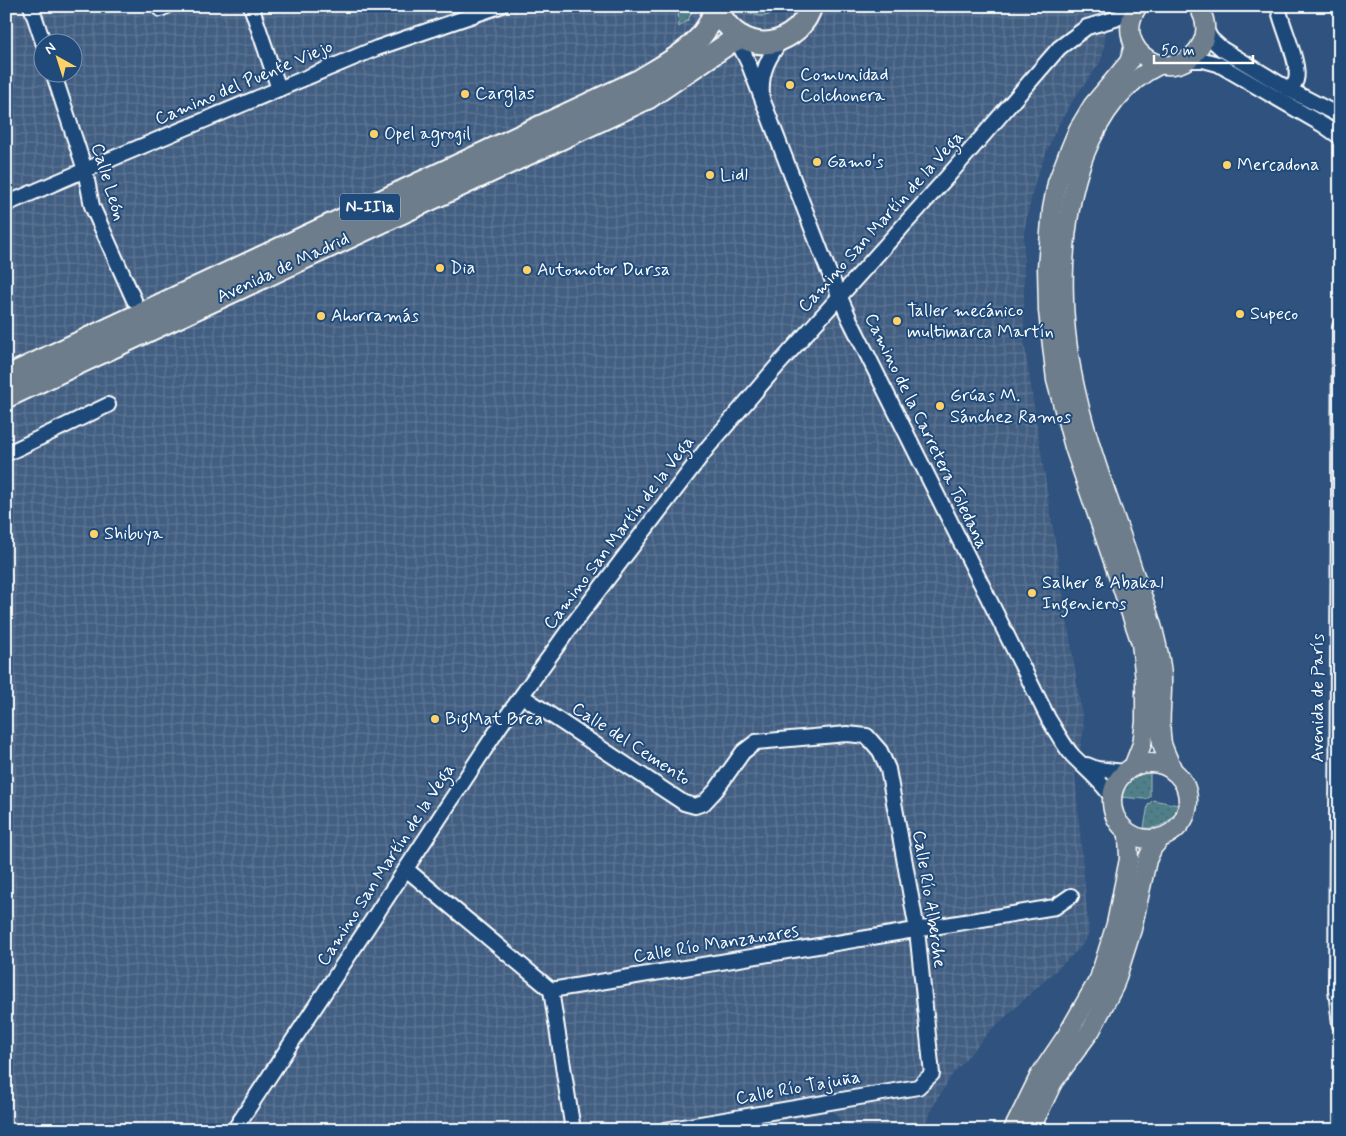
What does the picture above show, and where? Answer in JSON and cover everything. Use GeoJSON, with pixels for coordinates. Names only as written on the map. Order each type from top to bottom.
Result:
{"type":"FeatureCollection","features":[{"type":"Feature","properties":{"kind":"highway","name":"N-IIIa"},"geometry":{"type":"LineString","coordinates":[[716,6],[720,16],[737,35]]}},
{"type":"Feature","properties":{"kind":"highway","name":"Avenida de Madrid"},"geometry":{"type":"LineString","coordinates":[[6,377],[640,80],[688,49],[701,37],[709,24],[716,6]]}},
{"type":"Feature","properties":{"kind":"highway"},"geometry":{"type":"LineString","coordinates":[[737,35],[758,43],[782,39],[800,26],[811,7]]}},
{"type":"Feature","properties":{"kind":"highway","name":"Avenida de Madrid"},"geometry":{"type":"LineString","coordinates":[[6,397],[648,98],[737,35]]}},
{"type":"Feature","properties":{"kind":"main road"},"geometry":{"type":"LineString","coordinates":[[1138,6],[1131,21],[1133,39],[1129,62],[1093,105],[1078,130],[1057,183],[1052,209],[1047,267],[1048,311],[1056,380],[1072,439],[1141,643],[1145,681],[1145,722],[1142,744],[1129,769],[1116,782],[1111,796],[1112,812],[1118,825],[1128,834],[1142,839],[1161,838]]}},
{"type":"Feature","properties":{"kind":"main road"},"geometry":{"type":"LineString","coordinates":[[1133,39],[1145,58],[1159,65],[1176,65],[1188,60],[1203,41],[1204,17],[1198,6]]}},
{"type":"Feature","properties":{"kind":"main road"},"geometry":{"type":"LineString","coordinates":[[1159,65],[1142,74],[1124,90],[1106,113],[1092,137],[1080,168],[1072,202],[1065,258],[1064,307],[1072,373],[1089,440],[1155,636],[1162,677],[1160,724],[1162,744],[1173,771]]}},
{"type":"Feature","properties":{"kind":"main road"},"geometry":{"type":"LineString","coordinates":[[1030,1130],[1053,1082],[1091,1030],[1114,986],[1132,929],[1147,860],[1153,847],[1161,838],[1177,828],[1184,820],[1189,802],[1182,780],[1173,771],[1161,764],[1147,763],[1129,769]]}},
{"type":"Feature","properties":{"kind":"main road"},"geometry":{"type":"LineString","coordinates":[[1012,1130],[1040,1074],[1067,1035],[1099,979],[1116,924],[1128,858],[1128,834]]}},
{"type":"Feature","properties":{"kind":"street"},"geometry":{"type":"LineString","coordinates":[[31,6],[40,32]]}},
{"type":"Feature","properties":{"kind":"street"},"geometry":{"type":"LineString","coordinates":[[251,6],[279,89]]}},
{"type":"Feature","properties":{"kind":"street","name":"Camino del Puente Viejo"},"geometry":{"type":"LineString","coordinates":[[6,204],[469,11],[500,6]]}},
{"type":"Feature","properties":{"kind":"street","name":"Camino San Martín de la Vega"},"geometry":{"type":"LineString","coordinates":[[234,1130],[522,696],[702,454],[778,365],[948,176],[1059,48],[1087,27],[1107,22],[1138,6]]}},
{"type":"Feature","properties":{"kind":"street"},"geometry":{"type":"LineString","coordinates":[[1278,6],[1295,60],[1297,73],[1296,80],[1290,90]]}},
{"type":"Feature","properties":{"kind":"street"},"geometry":{"type":"LineString","coordinates":[[1107,22],[1122,24],[1133,39]]}},
{"type":"Feature","properties":{"kind":"street"},"geometry":{"type":"LineString","coordinates":[[1205,28],[1211,39],[1222,49],[1290,90],[1340,116]]}},
{"type":"Feature","properties":{"kind":"street","name":"Camino de la Carretera Toledana"},"geometry":{"type":"LineString","coordinates":[[737,35],[854,329],[1049,720],[1062,742],[1100,781],[1111,796]]}},
{"type":"Feature","properties":{"kind":"street","name":"Camino de la Carretera Toledana"},"geometry":{"type":"LineString","coordinates":[[763,103],[762,84],[765,67],[782,39]]}},
{"type":"Feature","properties":{"kind":"street"},"geometry":{"type":"LineString","coordinates":[[1188,60],[1203,60],[1218,64],[1324,124],[1340,137]]}},
{"type":"Feature","properties":{"kind":"street","name":"Calle León"},"geometry":{"type":"LineString","coordinates":[[56,82],[85,170],[92,206],[134,300]]}},
{"type":"Feature","properties":{"kind":"street","name":"Avenida de París"},"geometry":{"type":"LineString","coordinates":[[1340,327],[1337,1010],[1340,1025]]}},
{"type":"Feature","properties":{"kind":"street"},"geometry":{"type":"LineString","coordinates":[[6,454],[108,405]]}},
{"type":"Feature","properties":{"kind":"street","name":"Calle del Cemento"},"geometry":{"type":"LineString","coordinates":[[522,696],[684,803],[695,806],[704,803],[716,790],[743,752],[756,742],[848,734],[867,736]]}},
{"type":"Feature","properties":{"kind":"street","name":"Calle Río Alberche"},"geometry":{"type":"LineString","coordinates":[[867,736],[880,750],[888,768],[917,930],[932,1074]]}},
{"type":"Feature","properties":{"kind":"street"},"geometry":{"type":"LineString","coordinates":[[1081,763],[1097,768],[1129,769]]}},
{"type":"Feature","properties":{"kind":"street"},"geometry":{"type":"LineString","coordinates":[[406,869],[551,990],[573,1130]]}},
{"type":"Feature","properties":{"kind":"street","name":"Calle Río Manzanares"},"geometry":{"type":"LineString","coordinates":[[551,990],[1055,907],[1071,896]]}},
{"type":"Feature","properties":{"kind":"street","name":"Calle Río Tajuña"},"geometry":{"type":"LineString","coordinates":[[665,1130],[918,1087],[932,1074]]}},
{"type":"Feature","properties":{"kind":"shaded area"},"geometry":{"type":"Polygon","coordinates":[[[6,6],[1110,6],[1106,11],[1104,48],[1101,61],[1073,100],[1056,129],[1036,178],[1024,231],[1024,342],[1084,728],[1075,775],[1089,933],[1080,948],[990,1031],[952,1075],[932,1108],[924,1130],[846,1130],[834,1111],[739,1130],[6,1130],[6,6]]]}},
{"type":"Feature","properties":{"kind":"green space"},"geometry":{"type":"Polygon","coordinates":[[[678,6],[695,6],[688,20],[679,27],[678,6]]]}},
{"type":"Feature","properties":{"kind":"green space"},"geometry":{"type":"Polygon","coordinates":[[[744,6],[780,6],[772,13],[757,16],[748,11],[744,6]]]}},
{"type":"Feature","properties":{"kind":"green space"},"geometry":{"type":"Polygon","coordinates":[[[1150,770],[1150,797],[1145,799],[1120,797],[1130,779],[1150,770]]]}},
{"type":"Feature","properties":{"kind":"green space"},"geometry":{"type":"Polygon","coordinates":[[[1153,800],[1178,805],[1166,823],[1161,826],[1144,828],[1148,805],[1153,800]]]}},
{"type":"Feature","properties":{"kind":"place","name":"Comunidad Colchonera"},"geometry":{"type":"Point","coordinates":[790,85]}},
{"type":"Feature","properties":{"kind":"place","name":"Carglas"},"geometry":{"type":"Point","coordinates":[465,94]}},
{"type":"Feature","properties":{"kind":"place","name":"Opel agrogil"},"geometry":{"type":"Point","coordinates":[374,134]}},
{"type":"Feature","properties":{"kind":"place","name":"Gamo's"},"geometry":{"type":"Point","coordinates":[817,162]}},
{"type":"Feature","properties":{"kind":"place","name":"Mercadona"},"geometry":{"type":"Point","coordinates":[1227,165]}},
{"type":"Feature","properties":{"kind":"place","name":"Lidl"},"geometry":{"type":"Point","coordinates":[710,175]}},
{"type":"Feature","properties":{"kind":"place","name":"Dia"},"geometry":{"type":"Point","coordinates":[440,268]}},
{"type":"Feature","properties":{"kind":"place","name":"Automotor Dursa"},"geometry":{"type":"Point","coordinates":[527,270]}},
{"type":"Feature","properties":{"kind":"place","name":"Supeco"},"geometry":{"type":"Point","coordinates":[1240,314]}},
{"type":"Feature","properties":{"kind":"place","name":"Ahorramás"},"geometry":{"type":"Point","coordinates":[321,316]}},
{"type":"Feature","properties":{"kind":"place","name":"Taller mecánico multimarca Martín"},"geometry":{"type":"Point","coordinates":[897,321]}},
{"type":"Feature","properties":{"kind":"place","name":"Grúas M. Sánchez Ramos"},"geometry":{"type":"Point","coordinates":[940,406]}},
{"type":"Feature","properties":{"kind":"place","name":"Shibuya"},"geometry":{"type":"Point","coordinates":[94,534]}},
{"type":"Feature","properties":{"kind":"place","name":"Salher & Abakal Ingenieros"},"geometry":{"type":"Point","coordinates":[1032,593]}},
{"type":"Feature","properties":{"kind":"place","name":"BigMat Brea"},"geometry":{"type":"Point","coordinates":[435,719]}}]}
